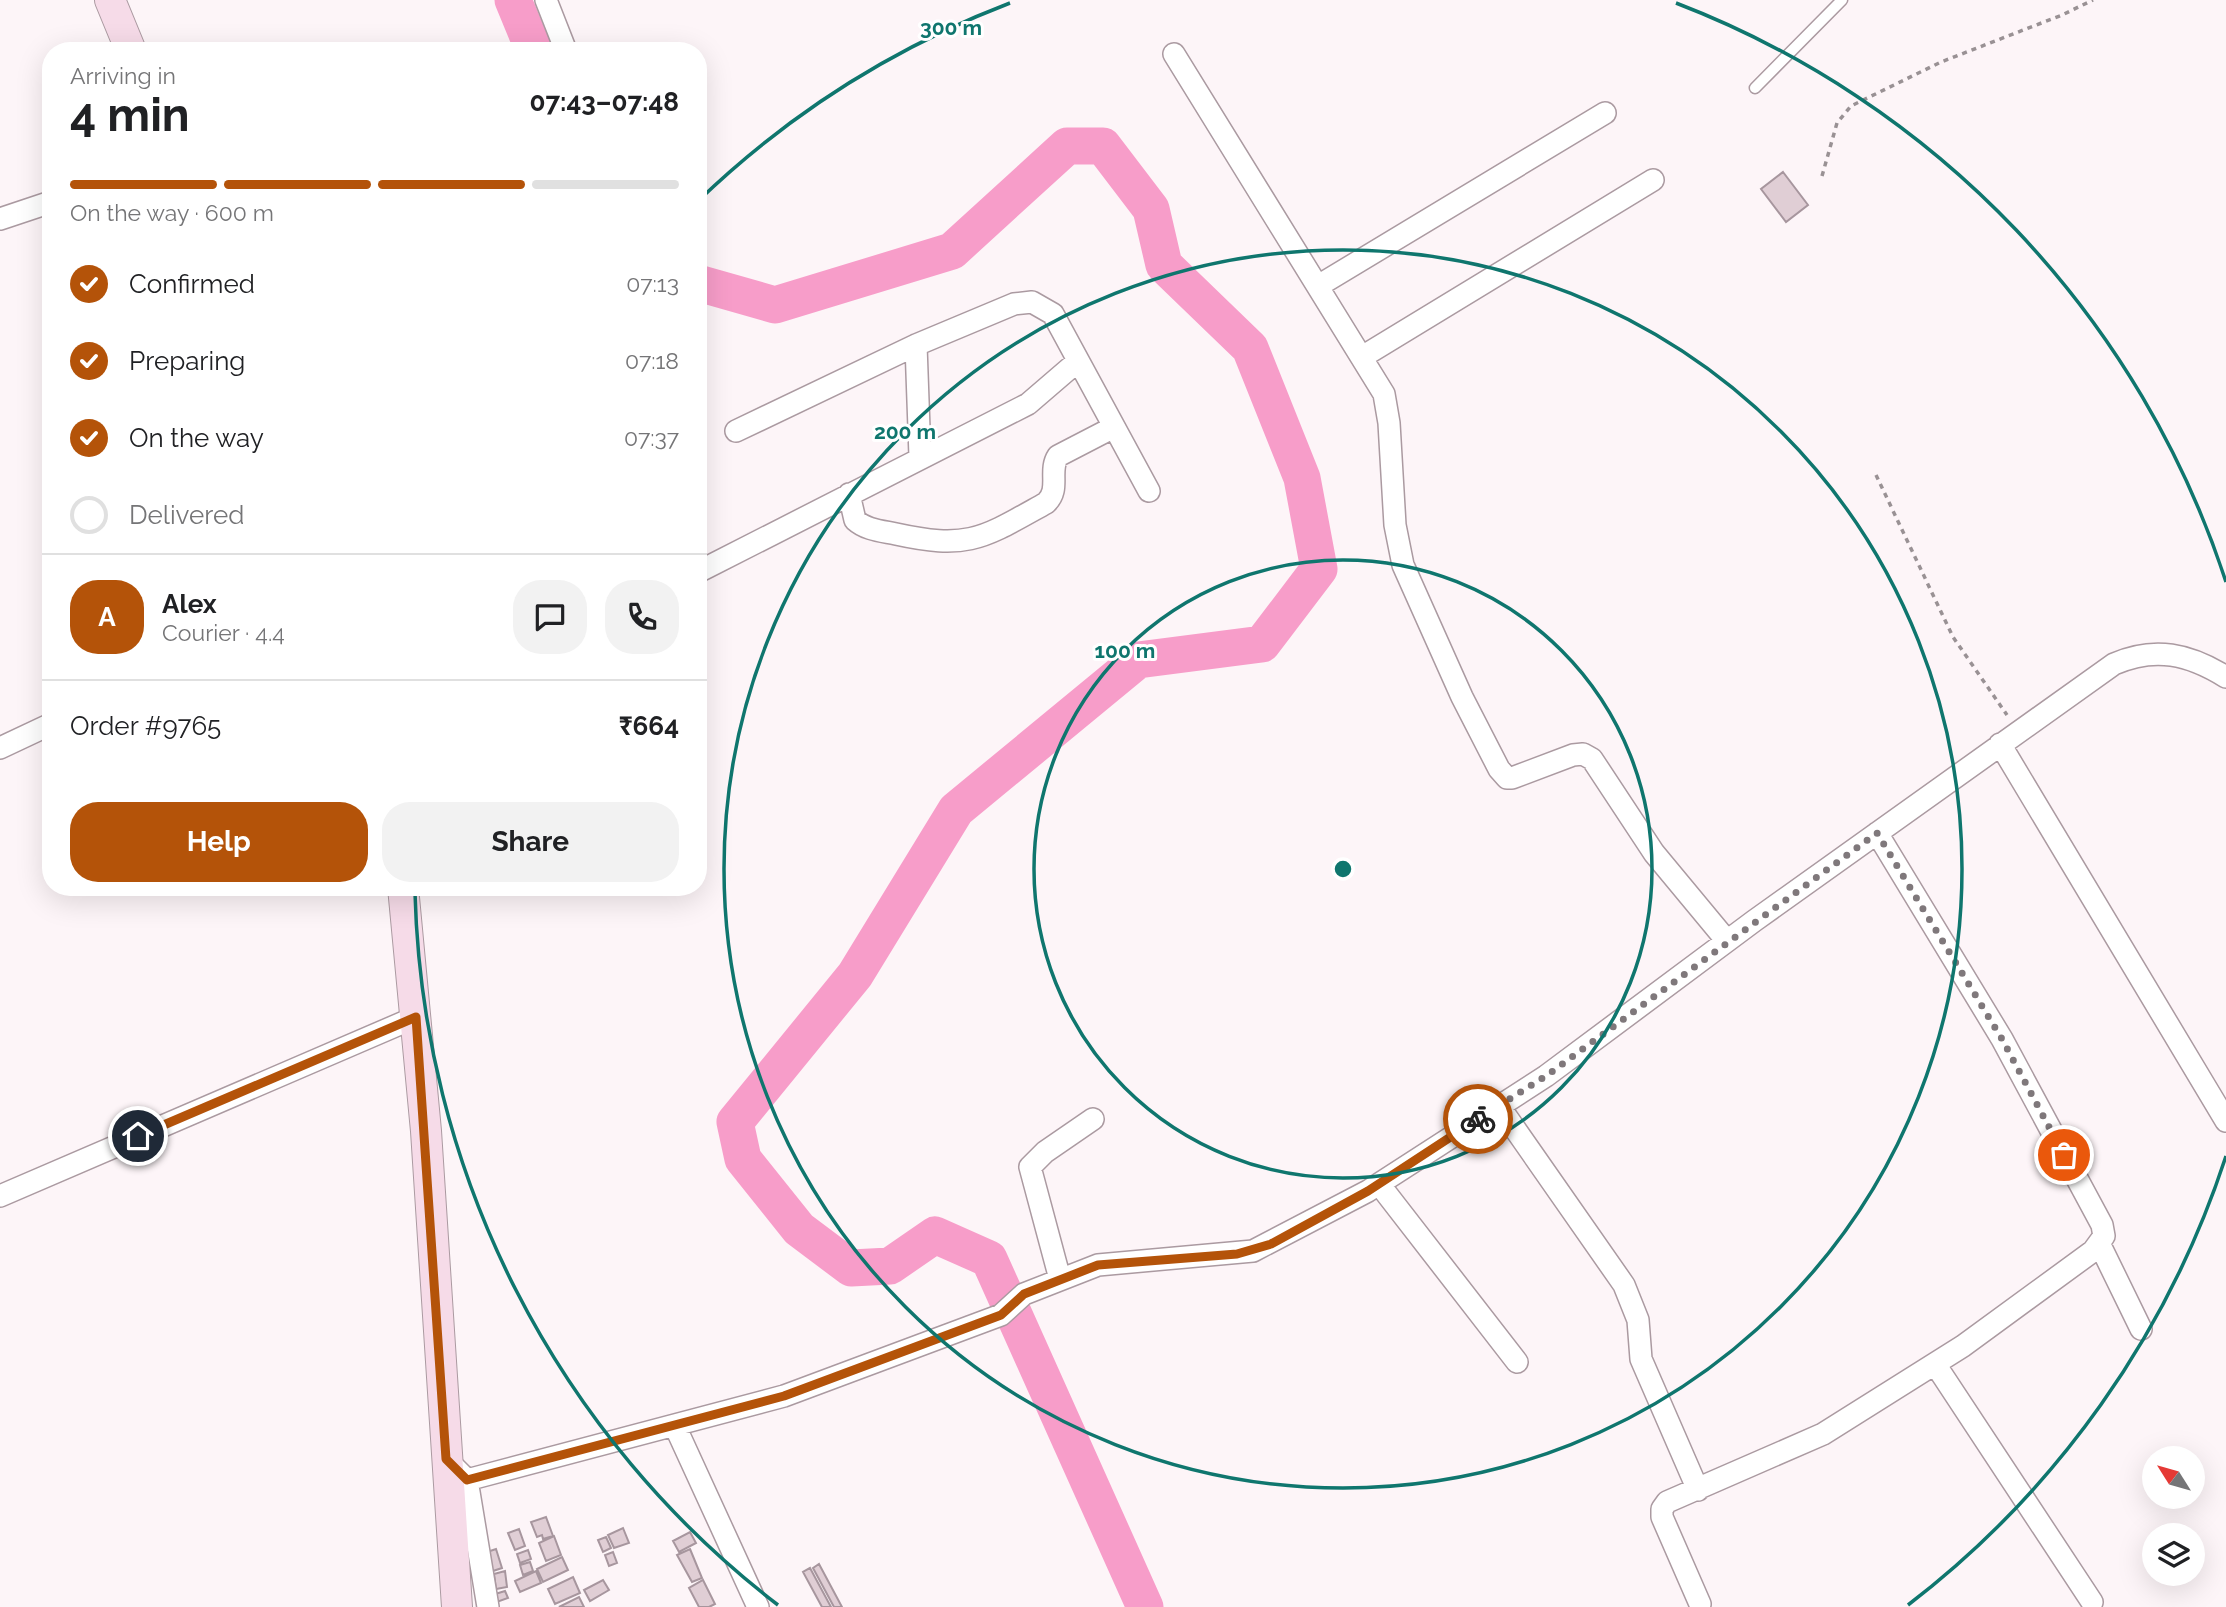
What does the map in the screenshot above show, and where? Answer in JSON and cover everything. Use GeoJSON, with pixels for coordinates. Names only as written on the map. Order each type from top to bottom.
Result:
{"type":"FeatureCollection","features":[{"type":"Feature","properties":{"kind":"street"},"geometry":{"type":"LineString","coordinates":[[110,0],[127,42]]}},
{"type":"Feature","properties":{"kind":"street"},"geometry":{"type":"LineString","coordinates":[[547,0],[563,42]]}},
{"type":"Feature","properties":{"kind":"street"},"geometry":{"type":"LineString","coordinates":[[1174,54],[1384,394],[1395,525],[1403,565],[1456,685],[1499,769],[1507,778],[1512,778],[1573,755],[1587,755],[1598,766],[1654,853],[1727,941]]}},
{"type":"Feature","properties":{"kind":"street"},"geometry":{"type":"LineString","coordinates":[[1318,286],[1605,113]]}},
{"type":"Feature","properties":{"kind":"street"},"geometry":{"type":"LineString","coordinates":[[1362,357],[1653,180]]}},
{"type":"Feature","properties":{"kind":"street"},"geometry":{"type":"LineString","coordinates":[[0,219],[42,205]]}},
{"type":"Feature","properties":{"kind":"street"},"geometry":{"type":"LineString","coordinates":[[736,431],[916,345],[1014,304],[1032,302],[1053,314],[1149,491]]}},
{"type":"Feature","properties":{"kind":"street"},"geometry":{"type":"LineString","coordinates":[[916,345],[920,457]]}},
{"type":"Feature","properties":{"kind":"street"},"geometry":{"type":"LineString","coordinates":[[707,567],[1028,404],[1078,361]]}},
{"type":"Feature","properties":{"kind":"street"},"geometry":{"type":"LineString","coordinates":[[849,494],[853,516],[861,525],[932,542],[977,540],[1046,503],[1054,493],[1054,464],[1058,456],[1114,427]]}},
{"type":"Feature","properties":{"kind":"street"},"geometry":{"type":"LineString","coordinates":[[467,1480],[784,1396],[1001,1315],[1024,1294],[1098,1265],[1253,1251],[1379,1184],[1546,1076],[1727,941],[2114,664],[2137,654],[2160,652],[2207,665],[2226,677]]}},
{"type":"Feature","properties":{"kind":"street"},"geometry":{"type":"LineString","coordinates":[[0,748],[42,728]]}},
{"type":"Feature","properties":{"kind":"street"},"geometry":{"type":"LineString","coordinates":[[2000,744],[2226,1121]]}},
{"type":"Feature","properties":{"kind":"street"},"geometry":{"type":"LineString","coordinates":[[1700,1604],[1661,1513],[1667,1502],[1806,1444],[1935,1364],[2100,1245],[2104,1232],[2002,1039],[1877,833]]}},
{"type":"Feature","properties":{"kind":"street"},"geometry":{"type":"LineString","coordinates":[[404,896],[416,1017],[457,1607]]}},
{"type":"Feature","properties":{"kind":"street"},"geometry":{"type":"LineString","coordinates":[[0,1196],[416,1017]]}},
{"type":"Feature","properties":{"kind":"street"},"geometry":{"type":"LineString","coordinates":[[1499,1106],[1628,1292],[1639,1320],[1641,1359],[1698,1490]]}},
{"type":"Feature","properties":{"kind":"street"},"geometry":{"type":"LineString","coordinates":[[1060,1279],[1030,1167],[1045,1152],[1093,1119]]}},
{"type":"Feature","properties":{"kind":"street"},"geometry":{"type":"LineString","coordinates":[[1379,1184],[1517,1362]]}},
{"type":"Feature","properties":{"kind":"street"},"geometry":{"type":"LineString","coordinates":[[2100,1245],[2141,1329]]}},
{"type":"Feature","properties":{"kind":"street"},"geometry":{"type":"LineString","coordinates":[[1935,1364],[2092,1602]]}},
{"type":"Feature","properties":{"kind":"street"},"geometry":{"type":"LineString","coordinates":[[675,1426],[758,1607]]}},
{"type":"Feature","properties":{"kind":"street"},"geometry":{"type":"LineString","coordinates":[[446,1459],[467,1480],[488,1607]]}},
{"type":"Feature","properties":{"kind":"lane"},"geometry":{"type":"LineString","coordinates":[[1755,88],[1842,0]]}},
{"type":"Feature","properties":{"kind":"path"},"geometry":{"type":"LineString","coordinates":[[1822,176],[1838,123],[1851,106],[1941,62],[2063,15],[2093,0]]}},
{"type":"Feature","properties":{"kind":"path"},"geometry":{"type":"LineString","coordinates":[[1876,475],[1953,637],[2018,732]]}},
{"type":"Feature","properties":{"kind":"building"},"geometry":{"type":"Polygon","coordinates":[[[1783,172],[1808,205],[1786,222],[1761,189],[1783,172]]]}},
{"type":"Feature","properties":{"kind":"building"},"geometry":{"type":"Polygon","coordinates":[[[546,1517],[553,1536],[543,1539],[542,1535],[537,1537],[531,1522],[546,1517]]]}},
{"type":"Feature","properties":{"kind":"building"},"geometry":{"type":"Polygon","coordinates":[[[623,1528],[629,1543],[614,1548],[608,1535],[623,1528]]]}},
{"type":"Feature","properties":{"kind":"building"},"geometry":{"type":"Polygon","coordinates":[[[519,1529],[525,1546],[515,1550],[508,1533],[519,1529]]]}},
{"type":"Feature","properties":{"kind":"building"},"geometry":{"type":"Polygon","coordinates":[[[690,1532],[696,1543],[679,1552],[673,1541],[690,1532]]]}},
{"type":"Feature","properties":{"kind":"building"},"geometry":{"type":"Polygon","coordinates":[[[554,1536],[561,1555],[546,1561],[539,1543],[554,1536]]]}},
{"type":"Feature","properties":{"kind":"building"},"geometry":{"type":"Polygon","coordinates":[[[606,1537],[611,1548],[603,1552],[598,1540],[606,1537]]]}},
{"type":"Feature","properties":{"kind":"building"},"geometry":{"type":"Polygon","coordinates":[[[496,1549],[502,1568],[487,1573],[481,1554],[496,1549]]]}},
{"type":"Feature","properties":{"kind":"building"},"geometry":{"type":"Polygon","coordinates":[[[690,1549],[702,1578],[692,1582],[677,1555],[690,1549]]]}},
{"type":"Feature","properties":{"kind":"building"},"geometry":{"type":"Polygon","coordinates":[[[528,1550],[531,1559],[520,1563],[517,1554],[528,1550]]]}},
{"type":"Feature","properties":{"kind":"building"},"geometry":{"type":"Polygon","coordinates":[[[613,1552],[617,1563],[609,1566],[605,1555],[613,1552]]]}},
{"type":"Feature","properties":{"kind":"building"},"geometry":{"type":"Polygon","coordinates":[[[562,1557],[568,1570],[543,1582],[537,1569],[562,1557]]]}},
{"type":"Feature","properties":{"kind":"building"},"geometry":{"type":"Polygon","coordinates":[[[530,1562],[533,1571],[523,1575],[520,1565],[530,1562]]]}},
{"type":"Feature","properties":{"kind":"building"},"geometry":{"type":"Polygon","coordinates":[[[819,1564],[842,1607],[834,1607],[813,1568],[819,1564]]]}},
{"type":"Feature","properties":{"kind":"building"},"geometry":{"type":"Polygon","coordinates":[[[810,1568],[831,1607],[822,1607],[803,1572],[810,1568]]]}},
{"type":"Feature","properties":{"kind":"building"},"geometry":{"type":"Polygon","coordinates":[[[505,1571],[507,1587],[496,1589],[494,1574],[505,1571]]]}},
{"type":"Feature","properties":{"kind":"building"},"geometry":{"type":"Polygon","coordinates":[[[536,1571],[541,1583],[520,1592],[515,1581],[536,1571]]]}},
{"type":"Feature","properties":{"kind":"building"},"geometry":{"type":"Polygon","coordinates":[[[573,1577],[580,1593],[555,1604],[548,1589],[573,1577]]]}},
{"type":"Feature","properties":{"kind":"building"},"geometry":{"type":"Polygon","coordinates":[[[603,1580],[609,1590],[590,1601],[584,1590],[603,1580]]]}},
{"type":"Feature","properties":{"kind":"building"},"geometry":{"type":"Polygon","coordinates":[[[703,1580],[715,1604],[709,1607],[699,1607],[689,1588],[703,1580]]]}},
{"type":"Feature","properties":{"kind":"building"},"geometry":{"type":"Polygon","coordinates":[[[505,1591],[508,1598],[494,1603],[492,1595],[505,1591]]]}},
{"type":"Feature","properties":{"kind":"building"},"geometry":{"type":"Polygon","coordinates":[[[579,1597],[584,1607],[559,1607],[579,1597]]]}},
{"type":"Feature","properties":{"kind":"waterway"},"geometry":{"type":"LineString","coordinates":[[513,0],[530,42]]}},
{"type":"Feature","properties":{"kind":"waterway"},"geometry":{"type":"LineString","coordinates":[[707,286],[775,305],[952,251],[1067,146],[1103,146],[1151,209],[1164,265],[1250,348],[1302,478],[1319,569],[1262,644],[1138,660],[956,810],[855,975],[735,1122],[743,1159],[799,1229],[851,1268],[890,1266],[935,1235],[989,1259],[1145,1607]]}},
{"type":"Feature","properties":{"kind":"way so far"},"geometry":{"type":"LineString","coordinates":[[1478,1119],[1546,1076],[1877,833],[2002,1039],[2064,1155]]}},
{"type":"Feature","properties":{"kind":"route"},"geometry":{"type":"LineString","coordinates":[[138,1136],[416,1017],[426,1131],[446,1459],[467,1480],[784,1396],[1001,1315],[1024,1294],[1098,1265],[1253,1251],[1271,1244],[1368,1191],[1478,1119]]}}]}
